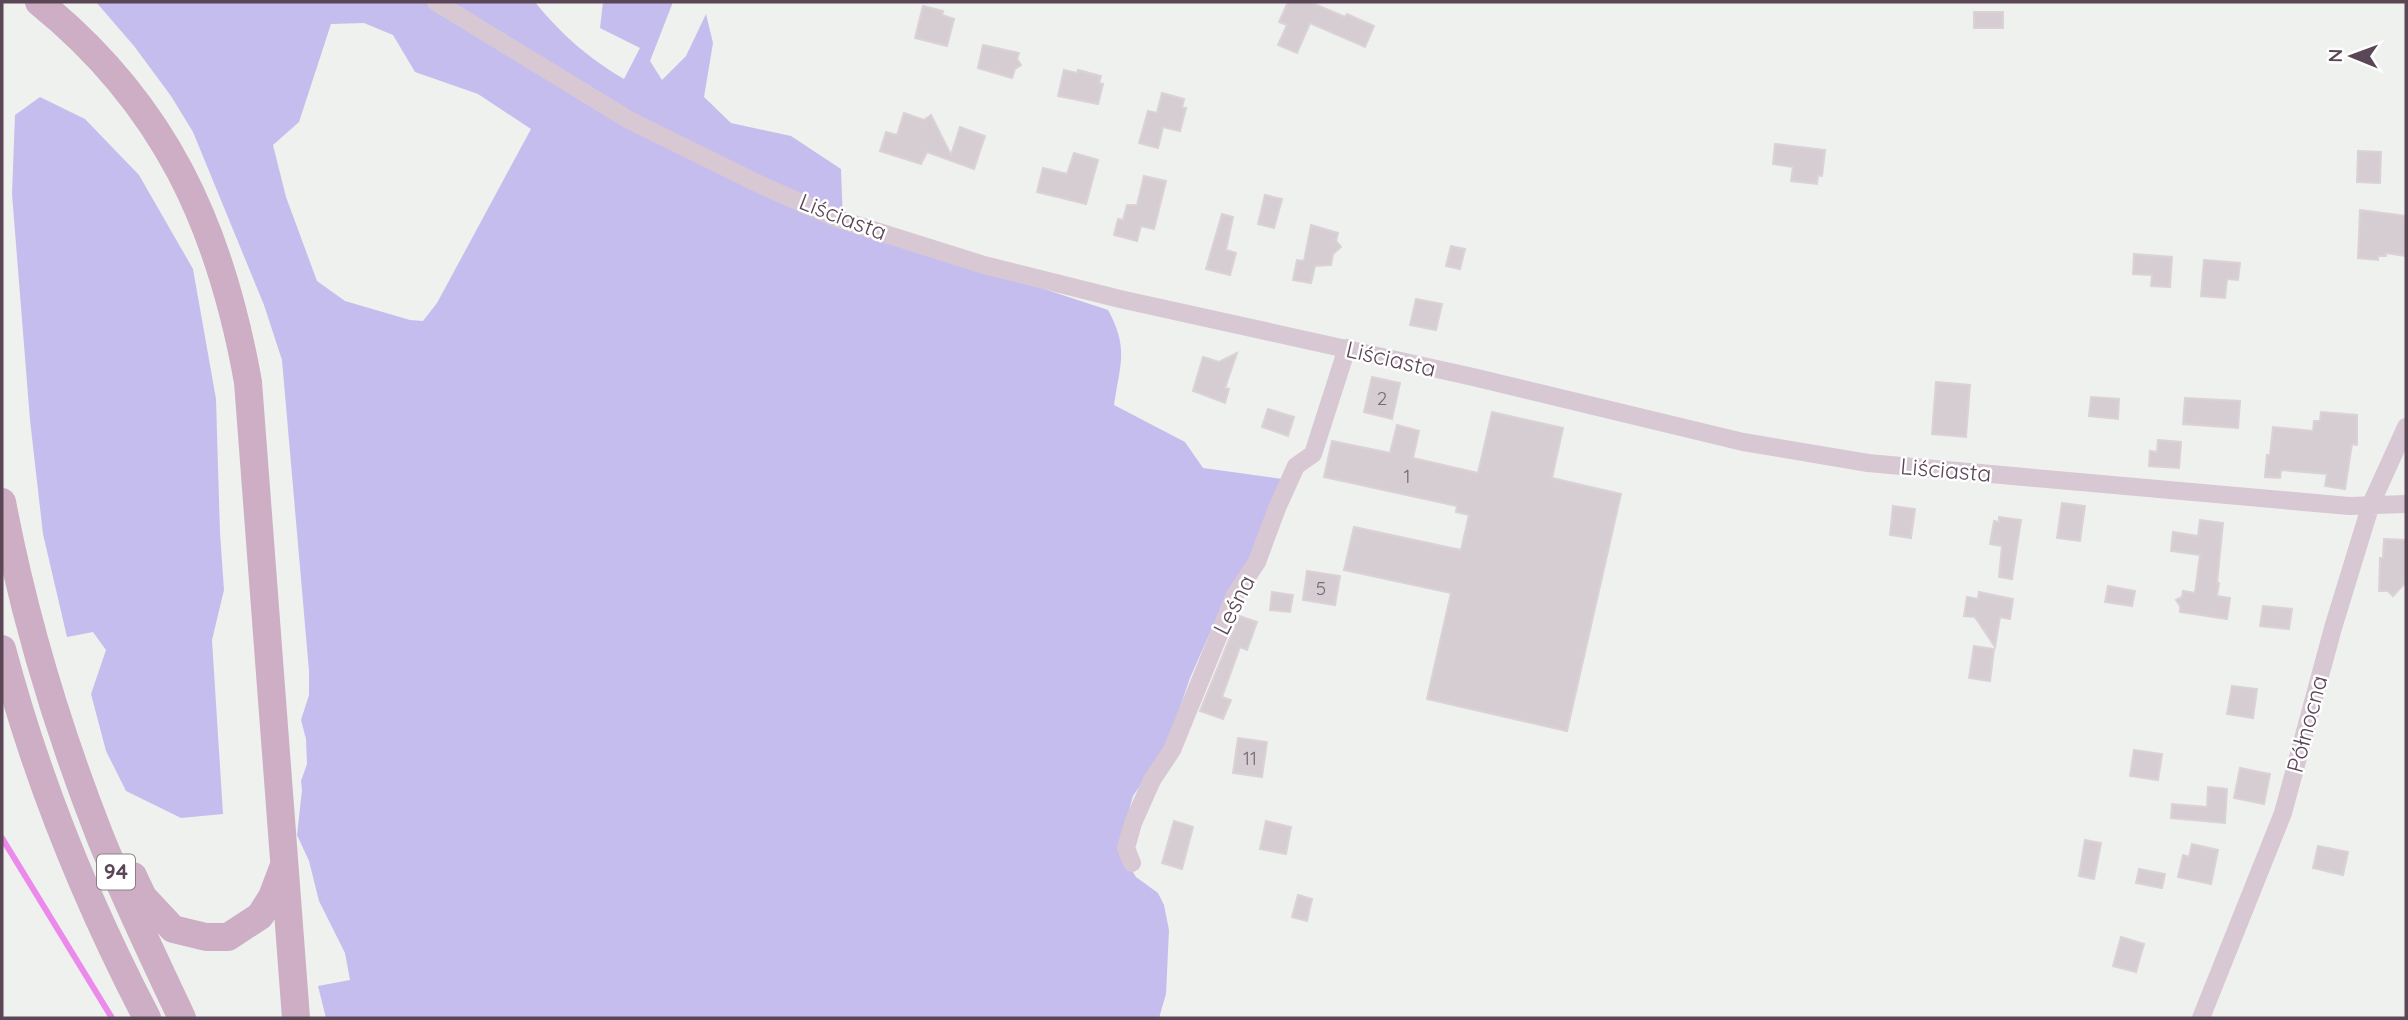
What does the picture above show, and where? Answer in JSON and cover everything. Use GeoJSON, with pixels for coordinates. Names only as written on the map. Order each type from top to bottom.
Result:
{"type":"FeatureCollection","features":[{"type":"Feature","properties":{"kind":"main road"},"geometry":{"type":"LineString","coordinates":[[43,5],[105,65],[153,124],[176,161],[195,200],[213,241],[228,286],[248,382],[296,1018]]}},
{"type":"Feature","properties":{"kind":"main road","name":"94"},"geometry":{"type":"LineString","coordinates":[[2,502],[28,613],[59,722],[102,839],[183,1018]]}},
{"type":"Feature","properties":{"kind":"main road","name":"94"},"geometry":{"type":"LineString","coordinates":[[2,649],[20,715],[73,862],[122,971],[147,1018]]}},
{"type":"Feature","properties":{"kind":"main road"},"geometry":{"type":"LineString","coordinates":[[2,709],[41,774]]}},
{"type":"Feature","properties":{"kind":"main road"},"geometry":{"type":"LineString","coordinates":[[59,722],[143,897],[173,929],[205,937],[228,937],[244,928],[260,916],[272,897],[284,866]]}},
{"type":"Feature","properties":{"kind":"street","name":"Liściasta"},"geometry":{"type":"LineString","coordinates":[[436,2],[629,120],[838,219],[984,265],[1120,299],[1347,348],[1743,442],[1868,463],[2349,506],[2406,504]]}},
{"type":"Feature","properties":{"kind":"street","name":"Leśna"},"geometry":{"type":"LineString","coordinates":[[1132,863],[1126,848],[1133,823],[1152,780],[1172,750],[1235,594],[1257,562],[1296,466],[1313,454],[1347,348]]}},
{"type":"Feature","properties":{"kind":"street","name":"Północna"},"geometry":{"type":"LineString","coordinates":[[2202,1018],[2283,813],[2333,628],[2371,504],[2406,427]]}},
{"type":"Feature","properties":{"kind":"shaded area"},"geometry":{"type":"Polygon","coordinates":[[[96,2],[535,2],[576,45],[624,79],[640,48],[600,28],[603,2],[673,2],[650,61],[662,80],[686,56],[706,14],[713,43],[704,97],[731,123],[791,136],[841,169],[843,223],[1108,310],[1115,323],[1121,346],[1114,405],[1185,442],[1203,468],[1282,479],[1263,535],[1224,601],[1190,678],[1166,748],[1133,796],[1126,821],[1127,862],[1136,877],[1158,893],[1164,905],[1169,930],[1166,994],[1159,1018],[326,1018],[318,986],[350,980],[345,953],[319,901],[309,861],[297,835],[301,781],[307,764],[306,739],[301,720],[309,695],[309,671],[282,360],[264,305],[193,132],[171,96],[134,46],[96,2]],[[364,23],[331,24],[299,122],[273,145],[286,197],[317,281],[345,301],[410,320],[423,321],[437,303],[531,129],[478,94],[415,72],[393,35],[364,23]]]}},
{"type":"Feature","properties":{"kind":"shaded area"},"geometry":{"type":"Polygon","coordinates":[[[40,97],[85,119],[139,175],[193,269],[216,399],[224,590],[212,640],[223,814],[181,818],[126,791],[106,751],[91,694],[106,650],[93,632],[67,637],[43,534],[30,420],[12,194],[15,115],[40,97]]]}},
{"type":"Feature","properties":{"kind":"building"},"geometry":{"type":"Polygon","coordinates":[[[1288,2],[1310,2],[1374,26],[1365,47],[1310,23],[1297,53],[1278,45],[1287,25],[1279,22],[1288,2]]]}},
{"type":"Feature","properties":{"kind":"building"},"geometry":{"type":"Polygon","coordinates":[[[923,6],[943,11],[942,15],[954,19],[947,46],[915,38],[923,6]]]}},
{"type":"Feature","properties":{"kind":"building"},"geometry":{"type":"Polygon","coordinates":[[[1974,12],[2003,12],[2003,28],[1974,28],[1974,12]]]}},
{"type":"Feature","properties":{"kind":"building"},"geometry":{"type":"Polygon","coordinates":[[[983,45],[1019,53],[1017,59],[1021,65],[1015,69],[1012,78],[978,68],[983,45]]]}},
{"type":"Feature","properties":{"kind":"building"},"geometry":{"type":"Polygon","coordinates":[[[1064,70],[1077,73],[1078,70],[1101,76],[1099,83],[1103,84],[1098,104],[1058,96],[1064,70]]]}},
{"type":"Feature","properties":{"kind":"building"},"geometry":{"type":"Polygon","coordinates":[[[1162,93],[1184,99],[1182,108],[1186,108],[1180,131],[1163,127],[1158,148],[1139,143],[1148,111],[1157,113],[1162,93]]]}},
{"type":"Feature","properties":{"kind":"building"},"geometry":{"type":"Polygon","coordinates":[[[904,113],[924,120],[931,115],[951,155],[960,127],[985,136],[974,169],[927,152],[921,164],[880,151],[886,132],[897,135],[904,113]]]}},
{"type":"Feature","properties":{"kind":"building"},"geometry":{"type":"Polygon","coordinates":[[[1775,144],[1825,150],[1822,176],[1818,175],[1817,184],[1791,181],[1793,167],[1773,164],[1775,144]]]}},
{"type":"Feature","properties":{"kind":"building"},"geometry":{"type":"Polygon","coordinates":[[[2358,151],[2381,152],[2380,183],[2357,182],[2358,151]]]}},
{"type":"Feature","properties":{"kind":"building"},"geometry":{"type":"Polygon","coordinates":[[[1074,153],[1098,160],[1086,204],[1037,192],[1043,168],[1067,174],[1074,153]]]}},
{"type":"Feature","properties":{"kind":"building"},"geometry":{"type":"Polygon","coordinates":[[[1144,176],[1166,181],[1154,229],[1141,226],[1137,241],[1114,235],[1118,219],[1123,220],[1127,205],[1137,205],[1144,176]]]}},
{"type":"Feature","properties":{"kind":"building"},"geometry":{"type":"Polygon","coordinates":[[[1265,195],[1282,199],[1274,228],[1258,224],[1265,195]]]}},
{"type":"Feature","properties":{"kind":"building"},"geometry":{"type":"Polygon","coordinates":[[[2360,210],[2406,216],[2406,256],[2386,253],[2386,256],[2378,256],[2378,260],[2358,258],[2360,210]]]}},
{"type":"Feature","properties":{"kind":"building"},"geometry":{"type":"Polygon","coordinates":[[[1222,214],[1233,217],[1226,250],[1236,253],[1230,275],[1206,269],[1222,214]]]}},
{"type":"Feature","properties":{"kind":"building"},"geometry":{"type":"Polygon","coordinates":[[[1311,225],[1338,233],[1336,241],[1341,247],[1333,254],[1331,265],[1315,266],[1311,283],[1293,280],[1297,260],[1304,261],[1311,225]]]}},
{"type":"Feature","properties":{"kind":"building"},"geometry":{"type":"Polygon","coordinates":[[[1451,246],[1465,249],[1460,269],[1446,266],[1451,246]]]}},
{"type":"Feature","properties":{"kind":"building"},"geometry":{"type":"Polygon","coordinates":[[[2134,254],[2172,257],[2170,287],[2151,286],[2152,275],[2133,274],[2134,254]]]}},
{"type":"Feature","properties":{"kind":"building"},"geometry":{"type":"Polygon","coordinates":[[[2204,260],[2240,263],[2238,280],[2227,279],[2225,298],[2201,296],[2204,260]]]}},
{"type":"Feature","properties":{"kind":"building"},"geometry":{"type":"Polygon","coordinates":[[[1416,299],[1442,304],[1436,330],[1410,325],[1416,299]]]}},
{"type":"Feature","properties":{"kind":"building"},"geometry":{"type":"Polygon","coordinates":[[[1237,353],[1225,388],[1229,389],[1225,403],[1193,391],[1203,357],[1219,362],[1237,353]]]}},
{"type":"Feature","properties":{"kind":"building"},"geometry":{"type":"Polygon","coordinates":[[[1372,377],[1400,383],[1392,419],[1364,412],[1372,377]]]}},
{"type":"Feature","properties":{"kind":"building"},"geometry":{"type":"Polygon","coordinates":[[[1936,382],[1970,385],[1966,437],[1932,434],[1936,382]]]}},
{"type":"Feature","properties":{"kind":"building"},"geometry":{"type":"Polygon","coordinates":[[[2091,397],[2119,399],[2118,419],[2089,416],[2091,397]]]}},
{"type":"Feature","properties":{"kind":"building"},"geometry":{"type":"Polygon","coordinates":[[[2185,398],[2240,401],[2238,428],[2183,424],[2185,398]]]}},
{"type":"Feature","properties":{"kind":"building"},"geometry":{"type":"Polygon","coordinates":[[[1268,409],[1294,417],[1288,436],[1262,427],[1268,409]]]}},
{"type":"Feature","properties":{"kind":"building"},"geometry":{"type":"Polygon","coordinates":[[[1492,412],[1563,428],[1552,478],[1621,494],[1567,731],[1427,699],[1451,593],[1344,570],[1354,527],[1461,550],[1469,515],[1456,512],[1457,506],[1324,477],[1332,441],[1390,453],[1397,425],[1419,431],[1413,458],[1478,473],[1492,412]]]}},
{"type":"Feature","properties":{"kind":"building"},"geometry":{"type":"Polygon","coordinates":[[[2321,412],[2357,415],[2357,445],[2352,444],[2345,489],[2325,486],[2327,474],[2281,470],[2280,478],[2265,477],[2273,427],[2313,431],[2314,421],[2320,421],[2321,412]]]}},
{"type":"Feature","properties":{"kind":"building"},"geometry":{"type":"Polygon","coordinates":[[[2158,440],[2181,442],[2179,468],[2149,466],[2150,451],[2157,452],[2158,440]]]}},
{"type":"Feature","properties":{"kind":"building"},"geometry":{"type":"Polygon","coordinates":[[[2062,503],[2085,506],[2080,541],[2057,538],[2062,503]]]}},
{"type":"Feature","properties":{"kind":"building"},"geometry":{"type":"Polygon","coordinates":[[[1893,506],[1915,509],[1911,538],[1890,535],[1893,506]]]}},
{"type":"Feature","properties":{"kind":"building"},"geometry":{"type":"Polygon","coordinates":[[[1999,517],[2021,520],[2012,579],[1999,577],[2002,546],[1990,544],[1994,521],[1999,522],[1999,517]]]}},
{"type":"Feature","properties":{"kind":"building"},"geometry":{"type":"Polygon","coordinates":[[[2200,520],[2223,523],[2217,596],[2230,598],[2227,619],[2180,612],[2176,600],[2182,597],[2183,591],[2195,593],[2200,555],[2171,551],[2173,532],[2198,536],[2200,520]]]}},
{"type":"Feature","properties":{"kind":"building"},"geometry":{"type":"Polygon","coordinates":[[[2384,539],[2406,540],[2406,582],[2393,596],[2388,591],[2379,591],[2380,558],[2383,558],[2384,539]]]}},
{"type":"Feature","properties":{"kind":"building"},"geometry":{"type":"Polygon","coordinates":[[[1307,571],[1340,576],[1335,605],[1303,600],[1307,571]]]}},
{"type":"Feature","properties":{"kind":"building"},"geometry":{"type":"Polygon","coordinates":[[[2108,586],[2135,591],[2132,606],[2105,602],[2108,586]]]}},
{"type":"Feature","properties":{"kind":"building"},"geometry":{"type":"Polygon","coordinates":[[[1272,592],[1293,595],[1290,612],[1270,610],[1272,592]]]}},
{"type":"Feature","properties":{"kind":"building"},"geometry":{"type":"Polygon","coordinates":[[[1979,592],[2013,599],[2010,619],[2000,617],[1995,647],[1975,617],[1964,616],[1967,597],[1978,599],[1979,592]]]}},
{"type":"Feature","properties":{"kind":"building"},"geometry":{"type":"Polygon","coordinates":[[[2263,606],[2292,609],[2289,629],[2260,626],[2263,606]]]}},
{"type":"Feature","properties":{"kind":"building"},"geometry":{"type":"Polygon","coordinates":[[[1239,616],[1257,622],[1247,650],[1240,647],[1222,697],[1231,700],[1223,719],[1200,711],[1239,616]]]}},
{"type":"Feature","properties":{"kind":"building"},"geometry":{"type":"Polygon","coordinates":[[[1974,646],[1994,649],[1990,681],[1969,678],[1974,646]]]}},
{"type":"Feature","properties":{"kind":"building"},"geometry":{"type":"Polygon","coordinates":[[[2232,686],[2257,689],[2253,718],[2227,714],[2232,686]]]}},
{"type":"Feature","properties":{"kind":"building"},"geometry":{"type":"Polygon","coordinates":[[[1238,738],[1267,742],[1262,777],[1233,773],[1238,738]]]}},
{"type":"Feature","properties":{"kind":"building"},"geometry":{"type":"Polygon","coordinates":[[[2134,750],[2162,754],[2158,780],[2130,776],[2134,750]]]}},
{"type":"Feature","properties":{"kind":"building"},"geometry":{"type":"Polygon","coordinates":[[[2240,768],[2270,774],[2264,804],[2234,798],[2240,768]]]}},
{"type":"Feature","properties":{"kind":"building"},"geometry":{"type":"Polygon","coordinates":[[[2208,787],[2227,789],[2225,823],[2171,818],[2172,804],[2207,807],[2208,787]]]}},
{"type":"Feature","properties":{"kind":"building"},"geometry":{"type":"Polygon","coordinates":[[[1174,821],[1193,827],[1182,869],[1162,863],[1174,821]]]}},
{"type":"Feature","properties":{"kind":"building"},"geometry":{"type":"Polygon","coordinates":[[[1266,821],[1291,827],[1286,854],[1260,849],[1266,821]]]}},
{"type":"Feature","properties":{"kind":"building"},"geometry":{"type":"Polygon","coordinates":[[[2085,840],[2101,843],[2094,879],[2079,876],[2085,840]]]}},
{"type":"Feature","properties":{"kind":"building"},"geometry":{"type":"Polygon","coordinates":[[[2192,844],[2218,850],[2211,884],[2178,877],[2183,855],[2189,857],[2192,844]]]}},
{"type":"Feature","properties":{"kind":"building"},"geometry":{"type":"Polygon","coordinates":[[[2318,846],[2348,852],[2343,875],[2313,868],[2318,846]]]}},
{"type":"Feature","properties":{"kind":"building"},"geometry":{"type":"Polygon","coordinates":[[[2139,869],[2165,874],[2162,888],[2136,883],[2139,869]]]}},
{"type":"Feature","properties":{"kind":"building"},"geometry":{"type":"Polygon","coordinates":[[[1298,895],[1312,899],[1307,921],[1292,917],[1298,895]]]}},
{"type":"Feature","properties":{"kind":"building"},"geometry":{"type":"Polygon","coordinates":[[[2121,937],[2144,944],[2136,972],[2113,966],[2121,937]]]}},
{"type":"Feature","properties":{"kind":"waterway"},"geometry":{"type":"LineString","coordinates":[[2,838],[112,1018]]}}]}
